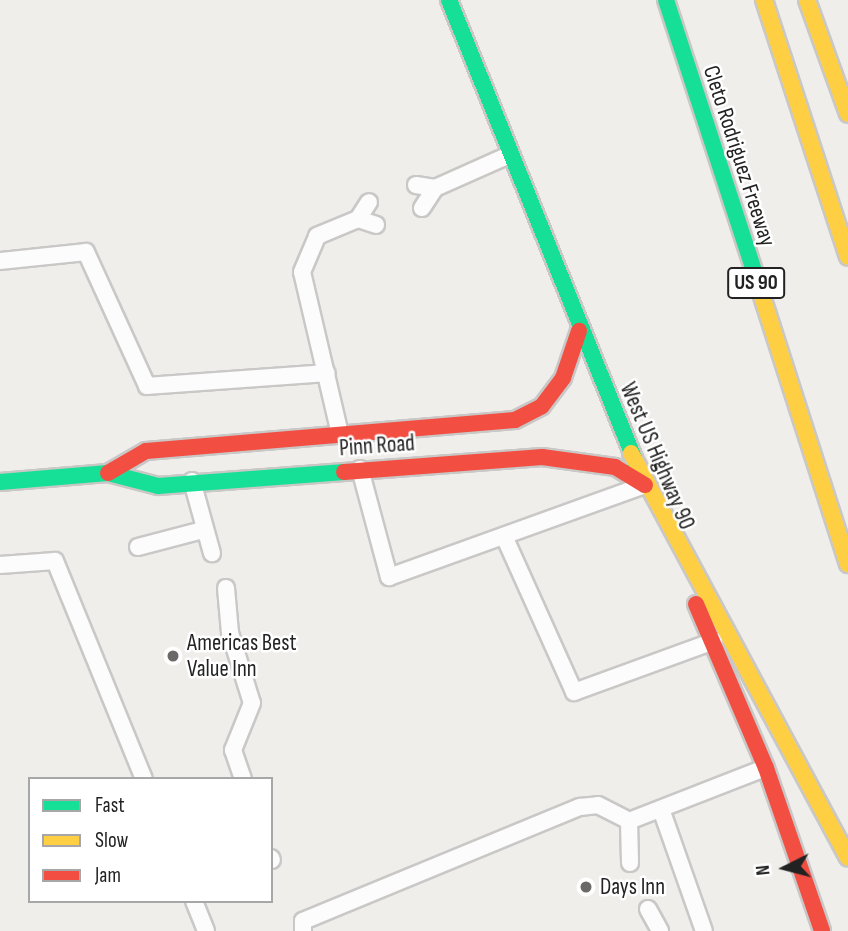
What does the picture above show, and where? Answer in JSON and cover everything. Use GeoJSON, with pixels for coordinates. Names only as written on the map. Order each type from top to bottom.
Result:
{"type":"FeatureCollection","features":[{"type":"Feature","properties":{"kind":"main road","name":"West US Highway 90"},"geometry":{"type":"LineString","coordinates":[[449,0],[507,156],[579,331],[766,768],[821,931]]}},
{"type":"Feature","properties":{"kind":"main road","name":"Cleto Rodriguez Freeway"},"geometry":{"type":"LineString","coordinates":[[666,0],[848,564]]}},
{"type":"Feature","properties":{"kind":"main road"},"geometry":{"type":"LineString","coordinates":[[765,0],[848,257]]}},
{"type":"Feature","properties":{"kind":"main road"},"geometry":{"type":"LineString","coordinates":[[807,0],[848,114]]}},
{"type":"Feature","properties":{"kind":"main road","name":"Pinn Road"},"geometry":{"type":"LineString","coordinates":[[108,472],[146,451],[515,420],[542,406],[563,378],[579,331]]}},
{"type":"Feature","properties":{"kind":"main road"},"geometry":{"type":"LineString","coordinates":[[631,453],[848,857]]}},
{"type":"Feature","properties":{"kind":"main road","name":"Pinn Road"},"geometry":{"type":"LineString","coordinates":[[0,482],[108,472],[158,486],[542,457],[615,467],[645,485]]}},
{"type":"Feature","properties":{"kind":"lane"},"geometry":{"type":"LineString","coordinates":[[416,185],[435,188],[507,156]]}},
{"type":"Feature","properties":{"kind":"lane"},"geometry":{"type":"LineString","coordinates":[[422,208],[435,188]]}},
{"type":"Feature","properties":{"kind":"lane"},"geometry":{"type":"LineString","coordinates":[[369,202],[358,219],[317,236],[302,272],[341,435],[361,470],[389,577],[645,485]]}},
{"type":"Feature","properties":{"kind":"lane"},"geometry":{"type":"LineString","coordinates":[[358,219],[376,225]]}},
{"type":"Feature","properties":{"kind":"lane"},"geometry":{"type":"LineString","coordinates":[[0,261],[86,252],[147,386],[327,373]]}},
{"type":"Feature","properties":{"kind":"lane"},"geometry":{"type":"LineString","coordinates":[[189,448],[192,484],[203,530],[212,553]]}},
{"type":"Feature","properties":{"kind":"lane"},"geometry":{"type":"LineString","coordinates":[[138,547],[203,530]]}},
{"type":"Feature","properties":{"kind":"lane"},"geometry":{"type":"LineString","coordinates":[[504,536],[574,692],[729,635]]}},
{"type":"Feature","properties":{"kind":"lane"},"geometry":{"type":"LineString","coordinates":[[0,565],[55,561],[143,777]]}},
{"type":"Feature","properties":{"kind":"lane"},"geometry":{"type":"LineString","coordinates":[[226,588],[230,633],[252,703],[233,750],[242,777]]}},
{"type":"Feature","properties":{"kind":"lane"},"geometry":{"type":"LineString","coordinates":[[303,931],[303,921],[580,807],[598,805],[629,821],[766,768]]}},
{"type":"Feature","properties":{"kind":"lane"},"geometry":{"type":"LineString","coordinates":[[661,808],[704,931]]}},
{"type":"Feature","properties":{"kind":"lane"},"geometry":{"type":"LineString","coordinates":[[629,821],[630,863]]}},
{"type":"Feature","properties":{"kind":"lane"},"geometry":{"type":"LineString","coordinates":[[195,903],[206,931]]}},
{"type":"Feature","properties":{"kind":"lane"},"geometry":{"type":"LineString","coordinates":[[648,909],[660,931]]}},
{"type":"Feature","properties":{"kind":"traffic: fast"},"geometry":{"type":"LineString","coordinates":[[449,0],[645,485]]}},
{"type":"Feature","properties":{"kind":"traffic: fast"},"geometry":{"type":"LineString","coordinates":[[666,0],[760,290]]}},
{"type":"Feature","properties":{"kind":"traffic: fast"},"geometry":{"type":"LineString","coordinates":[[0,482],[108,473],[158,486],[344,472]]}},
{"type":"Feature","properties":{"kind":"traffic: slow"},"geometry":{"type":"LineString","coordinates":[[764,0],[848,257]]}},
{"type":"Feature","properties":{"kind":"traffic: slow"},"geometry":{"type":"LineString","coordinates":[[807,0],[848,114]]}},
{"type":"Feature","properties":{"kind":"traffic: slow"},"geometry":{"type":"LineString","coordinates":[[760,290],[848,564]]}},
{"type":"Feature","properties":{"kind":"traffic: slow"},"geometry":{"type":"LineString","coordinates":[[631,453],[848,857]]}},
{"type":"Feature","properties":{"kind":"traffic: jam"},"geometry":{"type":"LineString","coordinates":[[108,473],[146,451],[515,420],[542,406],[563,378],[579,331]]}},
{"type":"Feature","properties":{"kind":"traffic: jam"},"geometry":{"type":"LineString","coordinates":[[344,472],[542,457],[615,467],[645,485]]}},
{"type":"Feature","properties":{"kind":"traffic: jam"},"geometry":{"type":"LineString","coordinates":[[696,604],[766,768],[822,931]]}},
{"type":"Feature","properties":{"kind":"place","name":"Americas Best Value Inn"},"geometry":{"type":"Point","coordinates":[173,656]}},
{"type":"Feature","properties":{"kind":"place","name":"Days Inn"},"geometry":{"type":"Point","coordinates":[586,887]}}]}
